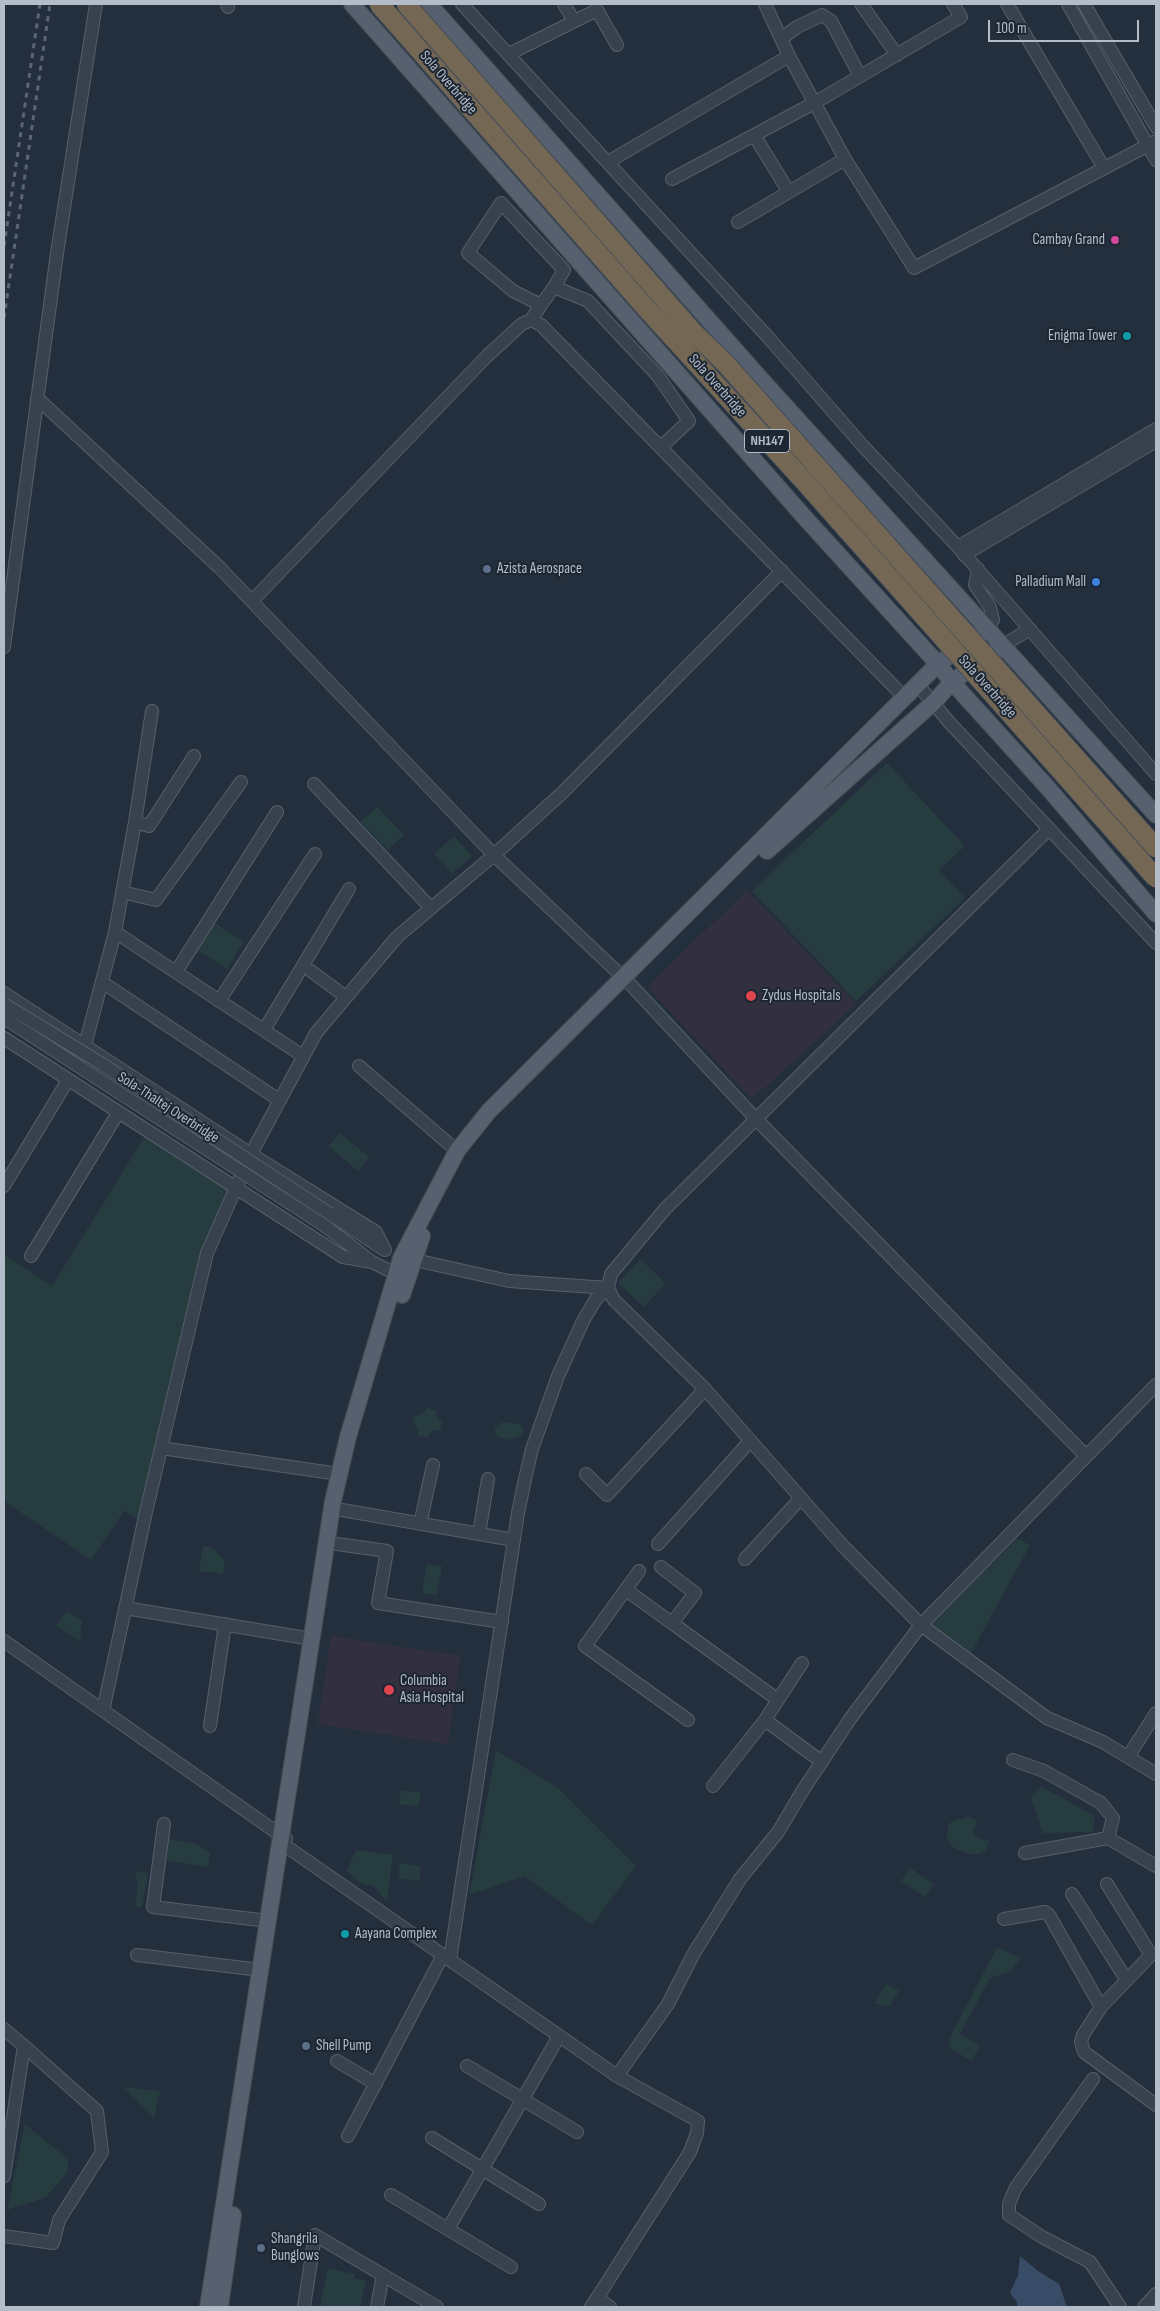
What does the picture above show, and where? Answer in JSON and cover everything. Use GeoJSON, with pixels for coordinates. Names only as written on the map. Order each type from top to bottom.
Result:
{"type":"FeatureCollection","features":[{"type":"Feature","properties":{"kind":"highway","name":"Sola Overbridge"},"geometry":{"type":"LineString","coordinates":[[379,4],[646,308],[810,489],[1156,878]]}},
{"type":"Feature","properties":{"kind":"highway","name":"Sola Overbridge"},"geometry":{"type":"LineString","coordinates":[[406,4],[693,332],[726,364],[1156,848]]}},
{"type":"Feature","properties":{"kind":"main road"},"geometry":{"type":"LineString","coordinates":[[352,4],[808,520],[1048,788],[1156,914]]}},
{"type":"Feature","properties":{"kind":"main road"},"geometry":{"type":"LineString","coordinates":[[429,4],[706,316],[1156,816]]}},
{"type":"Feature","properties":{"kind":"main road"},"geometry":{"type":"LineString","coordinates":[[407,1259],[418,1243],[468,1153],[496,1117],[626,981],[938,664],[987,628]]}},
{"type":"Feature","properties":{"kind":"main road"},"geometry":{"type":"LineString","coordinates":[[208,2307],[268,1921],[287,1842],[342,1510],[358,1439],[407,1259],[457,1151],[489,1111],[626,981],[934,702],[952,682],[1002,646]]}},
{"type":"Feature","properties":{"kind":"main road"},"geometry":{"type":"LineString","coordinates":[[220,2307],[287,1842],[312,1639],[339,1474],[402,1277]]}},
{"type":"Feature","properties":{"kind":"street"},"geometry":{"type":"LineString","coordinates":[[4,647],[37,398],[96,4]]}},
{"type":"Feature","properties":{"kind":"street"},"geometry":{"type":"LineString","coordinates":[[462,4],[767,336],[862,446],[961,551],[1156,774]]}},
{"type":"Feature","properties":{"kind":"street"},"geometry":{"type":"LineString","coordinates":[[564,4],[574,21]]}},
{"type":"Feature","properties":{"kind":"street"},"geometry":{"type":"LineString","coordinates":[[765,4],[789,56],[816,102],[845,159],[914,268],[1152,143]]}},
{"type":"Feature","properties":{"kind":"street"},"geometry":{"type":"LineString","coordinates":[[861,4],[897,55]]}},
{"type":"Feature","properties":{"kind":"street"},"geometry":{"type":"LineString","coordinates":[[672,179],[816,102],[961,18],[953,4]]}},
{"type":"Feature","properties":{"kind":"street"},"geometry":{"type":"LineString","coordinates":[[1007,4],[1104,168]]}},
{"type":"Feature","properties":{"kind":"street"},"geometry":{"type":"LineString","coordinates":[[1068,4],[1152,143],[1156,160]]}},
{"type":"Feature","properties":{"kind":"street"},"geometry":{"type":"LineString","coordinates":[[1084,4],[1156,126]]}},
{"type":"Feature","properties":{"kind":"street"},"geometry":{"type":"LineString","coordinates":[[509,54],[597,10],[617,45]]}},
{"type":"Feature","properties":{"kind":"street"},"geometry":{"type":"LineString","coordinates":[[782,38],[797,27],[822,15],[831,21],[860,76]]}},
{"type":"Feature","properties":{"kind":"street"},"geometry":{"type":"LineString","coordinates":[[608,162],[789,56]]}},
{"type":"Feature","properties":{"kind":"street"},"geometry":{"type":"LineString","coordinates":[[754,135],[789,192]]}},
{"type":"Feature","properties":{"kind":"street"},"geometry":{"type":"LineString","coordinates":[[738,222],[845,159]]}},
{"type":"Feature","properties":{"kind":"street"},"geometry":{"type":"LineString","coordinates":[[252,601],[487,356],[522,324],[531,320],[554,287],[564,270],[500,203],[468,253],[513,291],[541,305]]}},
{"type":"Feature","properties":{"kind":"street"},"geometry":{"type":"LineString","coordinates":[[554,287],[588,301],[658,376],[689,421]]}},
{"type":"Feature","properties":{"kind":"street"},"geometry":{"type":"LineString","coordinates":[[617,302],[689,421]]}},
{"type":"Feature","properties":{"kind":"street"},"geometry":{"type":"LineString","coordinates":[[531,320],[541,325],[905,698]]}},
{"type":"Feature","properties":{"kind":"street"},"geometry":{"type":"LineString","coordinates":[[37,398],[213,561],[494,855],[626,981],[757,1120],[1086,1456]]}},
{"type":"Feature","properties":{"kind":"street"},"geometry":{"type":"LineString","coordinates":[[661,447],[689,421]]}},
{"type":"Feature","properties":{"kind":"street"},"geometry":{"type":"LineString","coordinates":[[961,551],[1156,429]]}},
{"type":"Feature","properties":{"kind":"street"},"geometry":{"type":"LineString","coordinates":[[961,551],[1156,440]]}},
{"type":"Feature","properties":{"kind":"street"},"geometry":{"type":"LineString","coordinates":[[978,570],[975,586],[990,607],[993,620],[987,628]]}},
{"type":"Feature","properties":{"kind":"street"},"geometry":{"type":"LineString","coordinates":[[103,1711],[161,1448],[207,1254],[251,1154],[316,1033],[397,936],[494,855],[562,793],[782,571]]}},
{"type":"Feature","properties":{"kind":"street"},"geometry":{"type":"LineString","coordinates":[[1002,646],[1030,629]]}},
{"type":"Feature","properties":{"kind":"street"},"geometry":{"type":"LineString","coordinates":[[918,685],[949,722],[1156,943]]}},
{"type":"Feature","properties":{"kind":"street"},"geometry":{"type":"LineString","coordinates":[[85,1045],[115,932],[135,822],[152,711]]}},
{"type":"Feature","properties":{"kind":"street"},"geometry":{"type":"LineString","coordinates":[[135,822],[149,826],[194,756]]}},
{"type":"Feature","properties":{"kind":"street"},"geometry":{"type":"LineString","coordinates":[[122,892],[156,900],[241,782]]}},
{"type":"Feature","properties":{"kind":"street"},"geometry":{"type":"LineString","coordinates":[[314,784],[431,908]]}},
{"type":"Feature","properties":{"kind":"street"},"geometry":{"type":"LineString","coordinates":[[176,972],[277,812]]}},
{"type":"Feature","properties":{"kind":"street"},"geometry":{"type":"LineString","coordinates":[[348,2136],[447,1958],[518,1513],[532,1449],[558,1376],[583,1321],[596,1300],[608,1288],[611,1274],[665,1209],[1049,829]]}},
{"type":"Feature","properties":{"kind":"street"},"geometry":{"type":"LineString","coordinates":[[219,1000],[315,854]]}},
{"type":"Feature","properties":{"kind":"street"},"geometry":{"type":"LineString","coordinates":[[264,1030],[349,889]]}},
{"type":"Feature","properties":{"kind":"street"},"geometry":{"type":"LineString","coordinates":[[115,932],[303,1056]]}},
{"type":"Feature","properties":{"kind":"street"},"geometry":{"type":"LineString","coordinates":[[311,971],[346,997]]}},
{"type":"Feature","properties":{"kind":"street"},"geometry":{"type":"LineString","coordinates":[[102,982],[280,1100]]}},
{"type":"Feature","properties":{"kind":"street"},"geometry":{"type":"LineString","coordinates":[[4,993],[251,1154],[376,1232],[385,1250]]}},
{"type":"Feature","properties":{"kind":"street","name":"Sola-Thaltej Overbridge"},"geometry":{"type":"LineString","coordinates":[[4,1004],[102,1064],[327,1220]]}},
{"type":"Feature","properties":{"kind":"street","name":"Sola-Thaltej Overbridge"},"geometry":{"type":"LineString","coordinates":[[4,1018],[327,1220]]}},
{"type":"Feature","properties":{"kind":"street"},"geometry":{"type":"LineString","coordinates":[[4,1038],[343,1257],[372,1262]]}},
{"type":"Feature","properties":{"kind":"street"},"geometry":{"type":"LineString","coordinates":[[359,1066],[457,1151]]}},
{"type":"Feature","properties":{"kind":"street"},"geometry":{"type":"LineString","coordinates":[[4,1186],[68,1080]]}},
{"type":"Feature","properties":{"kind":"street"},"geometry":{"type":"LineString","coordinates":[[31,1256],[118,1113]]}},
{"type":"Feature","properties":{"kind":"street"},"geometry":{"type":"LineString","coordinates":[[327,1220],[385,1250],[407,1259],[509,1281],[608,1288]]}},
{"type":"Feature","properties":{"kind":"street"},"geometry":{"type":"LineString","coordinates":[[327,1220],[372,1262],[402,1277]]}},
{"type":"Feature","properties":{"kind":"street"},"geometry":{"type":"LineString","coordinates":[[608,1288],[614,1300],[705,1390],[844,1547],[921,1625],[1047,1718],[1104,1742],[1156,1774]]}},
{"type":"Feature","properties":{"kind":"street"},"geometry":{"type":"LineString","coordinates":[[617,2076],[668,2004],[694,1953],[740,1879],[778,1832],[865,1698],[921,1625],[1156,1385]]}},
{"type":"Feature","properties":{"kind":"street"},"geometry":{"type":"LineString","coordinates":[[586,1474],[607,1495],[705,1390]]}},
{"type":"Feature","properties":{"kind":"street"},"geometry":{"type":"LineString","coordinates":[[658,1544],[750,1441]]}},
{"type":"Feature","properties":{"kind":"street"},"geometry":{"type":"LineString","coordinates":[[161,1448],[339,1474]]}},
{"type":"Feature","properties":{"kind":"street"},"geometry":{"type":"LineString","coordinates":[[420,1524],[433,1465]]}},
{"type":"Feature","properties":{"kind":"street"},"geometry":{"type":"LineString","coordinates":[[479,1534],[488,1480]]}},
{"type":"Feature","properties":{"kind":"street"},"geometry":{"type":"LineString","coordinates":[[745,1558],[801,1498]]}},
{"type":"Feature","properties":{"kind":"street"},"geometry":{"type":"LineString","coordinates":[[342,1510],[514,1540]]}},
{"type":"Feature","properties":{"kind":"street"},"geometry":{"type":"LineString","coordinates":[[337,1544],[387,1551],[378,1603],[502,1622]]}},
{"type":"Feature","properties":{"kind":"street"},"geometry":{"type":"LineString","coordinates":[[661,1567],[694,1593],[672,1623]]}},
{"type":"Feature","properties":{"kind":"street"},"geometry":{"type":"LineString","coordinates":[[640,1571],[585,1646],[688,1720]]}},
{"type":"Feature","properties":{"kind":"street"},"geometry":{"type":"LineString","coordinates":[[626,1590],[778,1700]]}},
{"type":"Feature","properties":{"kind":"street"},"geometry":{"type":"LineString","coordinates":[[125,1608],[312,1639]]}},
{"type":"Feature","properties":{"kind":"street"},"geometry":{"type":"LineString","coordinates":[[210,1726],[225,1624]]}},
{"type":"Feature","properties":{"kind":"street"},"geometry":{"type":"LineString","coordinates":[[4,1641],[559,2036],[617,2076],[698,2121],[698,2133],[690,2152],[594,2303],[610,2307]]}},
{"type":"Feature","properties":{"kind":"street"},"geometry":{"type":"LineString","coordinates":[[713,1786],[765,1720],[802,1662]]}},
{"type":"Feature","properties":{"kind":"street"},"geometry":{"type":"LineString","coordinates":[[1128,1757],[1156,1713]]}},
{"type":"Feature","properties":{"kind":"street"},"geometry":{"type":"LineString","coordinates":[[765,1720],[822,1762]]}},
{"type":"Feature","properties":{"kind":"street"},"geometry":{"type":"LineString","coordinates":[[1014,1760],[1044,1771],[1101,1803],[1113,1818],[1108,1838]]}},
{"type":"Feature","properties":{"kind":"street"},"geometry":{"type":"LineString","coordinates":[[164,1824],[153,1907],[268,1921]]}},
{"type":"Feature","properties":{"kind":"street"},"geometry":{"type":"LineString","coordinates":[[1025,1853],[1108,1838],[1156,1866]]}},
{"type":"Feature","properties":{"kind":"street"},"geometry":{"type":"LineString","coordinates":[[1107,1884],[1154,1955],[1126,1979],[1101,2007],[1083,2035],[1081,2042],[1084,2052],[1156,2106]]}},
{"type":"Feature","properties":{"kind":"street"},"geometry":{"type":"LineString","coordinates":[[1072,1894],[1126,1979]]}},
{"type":"Feature","properties":{"kind":"street"},"geometry":{"type":"LineString","coordinates":[[1004,1919],[1045,1912],[1049,1915],[1101,2007]]}},
{"type":"Feature","properties":{"kind":"street"},"geometry":{"type":"LineString","coordinates":[[137,1955],[260,1970]]}},
{"type":"Feature","properties":{"kind":"street"},"geometry":{"type":"LineString","coordinates":[[4,2029],[97,2111],[102,2152],[59,2220],[53,2243],[4,2236]]}},
{"type":"Feature","properties":{"kind":"street"},"geometry":{"type":"LineString","coordinates":[[448,2229],[559,2036]]}},
{"type":"Feature","properties":{"kind":"street"},"geometry":{"type":"LineString","coordinates":[[4,2168],[9,2101],[24,2046]]}},
{"type":"Feature","properties":{"kind":"street"},"geometry":{"type":"LineString","coordinates":[[337,2061],[376,2084]]}},
{"type":"Feature","properties":{"kind":"street"},"geometry":{"type":"LineString","coordinates":[[467,2066],[578,2132]]}},
{"type":"Feature","properties":{"kind":"street"},"geometry":{"type":"LineString","coordinates":[[1093,2079],[1015,2189],[1009,2204],[1009,2215],[1042,2237],[1090,2262],[1120,2307]]}},
{"type":"Feature","properties":{"kind":"street"},"geometry":{"type":"LineString","coordinates":[[432,2138],[540,2204]]}},
{"type":"Feature","properties":{"kind":"street"},"geometry":{"type":"LineString","coordinates":[[391,2196],[511,2267]]}},
{"type":"Feature","properties":{"kind":"street"},"geometry":{"type":"LineString","coordinates":[[304,2307],[315,2235],[437,2307]]}},
{"type":"Feature","properties":{"kind":"street"},"geometry":{"type":"LineString","coordinates":[[377,2307],[382,2275]]}},
{"type":"Feature","properties":{"kind":"street"},"geometry":{"type":"LineString","coordinates":[[1144,2307],[1156,2294]]}},
{"type":"Feature","properties":{"kind":"shaded area","name":"Zydus Hospitals"},"geometry":{"type":"Polygon","coordinates":[[[747,890],[856,1004],[752,1099],[647,987],[747,890]]]}},
{"type":"Feature","properties":{"kind":"shaded area","name":"Columbia Asia Hospital"},"geometry":{"type":"Polygon","coordinates":[[[331,1636],[460,1656],[448,1744],[318,1724],[331,1636]]]}},
{"type":"Feature","properties":{"kind":"green space"},"geometry":{"type":"Polygon","coordinates":[[[887,763],[965,846],[939,870],[965,898],[856,1001],[752,891],[887,763]]]}},
{"type":"Feature","properties":{"kind":"green space"},"geometry":{"type":"Polygon","coordinates":[[[377,807],[404,835],[388,850],[361,822],[377,807]]]}},
{"type":"Feature","properties":{"kind":"green space"},"geometry":{"type":"Polygon","coordinates":[[[454,836],[472,856],[452,874],[434,854],[454,836]]]}},
{"type":"Feature","properties":{"kind":"green space"},"geometry":{"type":"Polygon","coordinates":[[[214,923],[244,942],[227,969],[196,949],[214,923]]]}},
{"type":"Feature","properties":{"kind":"green space"},"geometry":{"type":"Polygon","coordinates":[[[340,1133],[369,1157],[358,1171],[328,1146],[340,1133]]]}},
{"type":"Feature","properties":{"kind":"green space"},"geometry":{"type":"Polygon","coordinates":[[[145,1136],[231,1192],[205,1253],[141,1521],[124,1511],[91,1560],[4,1501],[4,1254],[52,1286],[145,1136]]]}},
{"type":"Feature","properties":{"kind":"green space"},"geometry":{"type":"Polygon","coordinates":[[[640,1259],[666,1283],[644,1307],[618,1283],[640,1259]]]}},
{"type":"Feature","properties":{"kind":"green space"},"geometry":{"type":"Polygon","coordinates":[[[428,1408],[436,1411],[437,1417],[442,1422],[440,1430],[432,1431],[427,1438],[418,1436],[418,1427],[413,1424],[415,1416],[422,1414],[428,1408]]]}},
{"type":"Feature","properties":{"kind":"green space"},"geometry":{"type":"Polygon","coordinates":[[[503,1422],[520,1424],[524,1432],[518,1438],[508,1440],[495,1435],[495,1428],[503,1422]]]}},
{"type":"Feature","properties":{"kind":"green space"},"geometry":{"type":"Polygon","coordinates":[[[1017,1538],[1030,1545],[969,1657],[928,1627],[1017,1538]]]}},
{"type":"Feature","properties":{"kind":"green space"},"geometry":{"type":"Polygon","coordinates":[[[203,1546],[212,1547],[225,1561],[223,1574],[199,1571],[203,1546]]]}},
{"type":"Feature","properties":{"kind":"green space"},"geometry":{"type":"Polygon","coordinates":[[[427,1564],[442,1566],[437,1595],[422,1593],[427,1564]]]}},
{"type":"Feature","properties":{"kind":"green space"},"geometry":{"type":"Polygon","coordinates":[[[67,1611],[82,1621],[80,1641],[56,1626],[67,1611]]]}},
{"type":"Feature","properties":{"kind":"green space"},"geometry":{"type":"Polygon","coordinates":[[[496,1750],[558,1788],[636,1866],[592,1925],[524,1876],[469,1895],[496,1750]]]}},
{"type":"Feature","properties":{"kind":"green space"},"geometry":{"type":"Polygon","coordinates":[[[1042,1787],[1095,1816],[1092,1832],[1043,1833],[1031,1797],[1042,1787]]]}},
{"type":"Feature","properties":{"kind":"green space"},"geometry":{"type":"Polygon","coordinates":[[[401,1790],[421,1793],[419,1807],[399,1804],[401,1790]]]}},
{"type":"Feature","properties":{"kind":"green space"},"geometry":{"type":"Polygon","coordinates":[[[967,1816],[977,1821],[973,1832],[976,1836],[985,1841],[990,1840],[986,1850],[978,1854],[970,1854],[954,1848],[947,1839],[948,1827],[951,1822],[957,1819],[965,1819],[967,1816]]]}},
{"type":"Feature","properties":{"kind":"green space"},"geometry":{"type":"Polygon","coordinates":[[[167,1839],[197,1844],[210,1853],[208,1867],[164,1860],[167,1839]]]}},
{"type":"Feature","properties":{"kind":"green space"},"geometry":{"type":"Polygon","coordinates":[[[356,1850],[393,1855],[387,1902],[373,1885],[363,1885],[347,1871],[356,1850]]]}},
{"type":"Feature","properties":{"kind":"green space"},"geometry":{"type":"Polygon","coordinates":[[[400,1863],[421,1866],[419,1881],[398,1878],[400,1863]]]}},
{"type":"Feature","properties":{"kind":"green space"},"geometry":{"type":"Polygon","coordinates":[[[910,1868],[934,1884],[925,1897],[901,1881],[910,1868]]]}},
{"type":"Feature","properties":{"kind":"green space"},"geometry":{"type":"Polygon","coordinates":[[[137,1871],[148,1873],[142,1907],[135,1906],[138,1880],[135,1879],[137,1871]]]}},
{"type":"Feature","properties":{"kind":"green space"},"geometry":{"type":"Polygon","coordinates":[[[997,1947],[1021,1958],[1010,1972],[990,1978],[960,2034],[980,2046],[971,2061],[949,2047],[950,2037],[997,1947]]]}},
{"type":"Feature","properties":{"kind":"green space"},"geometry":{"type":"Polygon","coordinates":[[[886,1984],[899,1991],[890,2006],[874,2004],[886,1984]]]}},
{"type":"Feature","properties":{"kind":"green space"},"geometry":{"type":"Polygon","coordinates":[[[124,2087],[160,2091],[154,2118],[124,2087]]]}},
{"type":"Feature","properties":{"kind":"green space"},"geometry":{"type":"Polygon","coordinates":[[[25,2124],[68,2159],[68,2172],[45,2198],[7,2210],[25,2124]]]}},
{"type":"Feature","properties":{"kind":"green space"},"geometry":{"type":"Polygon","coordinates":[[[328,2268],[354,2274],[354,2278],[366,2281],[360,2307],[320,2307],[328,2268]]]}},
{"type":"Feature","properties":{"kind":"water"},"geometry":{"type":"Polygon","coordinates":[[[1020,2256],[1038,2271],[1059,2284],[1067,2307],[1017,2307],[1017,2302],[1010,2293],[1018,2275],[1020,2256]]]}},
{"type":"Feature","properties":{"kind":"railway"},"geometry":{"type":"LineString","coordinates":[[4,246],[40,4]]}},
{"type":"Feature","properties":{"kind":"railway"},"geometry":{"type":"LineString","coordinates":[[4,318],[50,4]]}},
{"type":"Feature","properties":{"kind":"place","name":"Cambay Grand"},"geometry":{"type":"Point","coordinates":[1115,240]}},
{"type":"Feature","properties":{"kind":"place","name":"Enigma Tower"},"geometry":{"type":"Point","coordinates":[1127,336]}},
{"type":"Feature","properties":{"kind":"place","name":"Azista Aerospace"},"geometry":{"type":"Point","coordinates":[487,569]}},
{"type":"Feature","properties":{"kind":"place","name":"Palladium Mall"},"geometry":{"type":"Point","coordinates":[1096,582]}},
{"type":"Feature","properties":{"kind":"place","name":"Zydus Hospitals"},"geometry":{"type":"Point","coordinates":[751,996]}},
{"type":"Feature","properties":{"kind":"place","name":"Columbia Asia Hospital"},"geometry":{"type":"Point","coordinates":[389,1690]}},
{"type":"Feature","properties":{"kind":"place","name":"Aayana Complex"},"geometry":{"type":"Point","coordinates":[345,1934]}},
{"type":"Feature","properties":{"kind":"place","name":"Shell Pump"},"geometry":{"type":"Point","coordinates":[306,2046]}},
{"type":"Feature","properties":{"kind":"place","name":"Shangrila Bunglows"},"geometry":{"type":"Point","coordinates":[261,2248]}}]}
